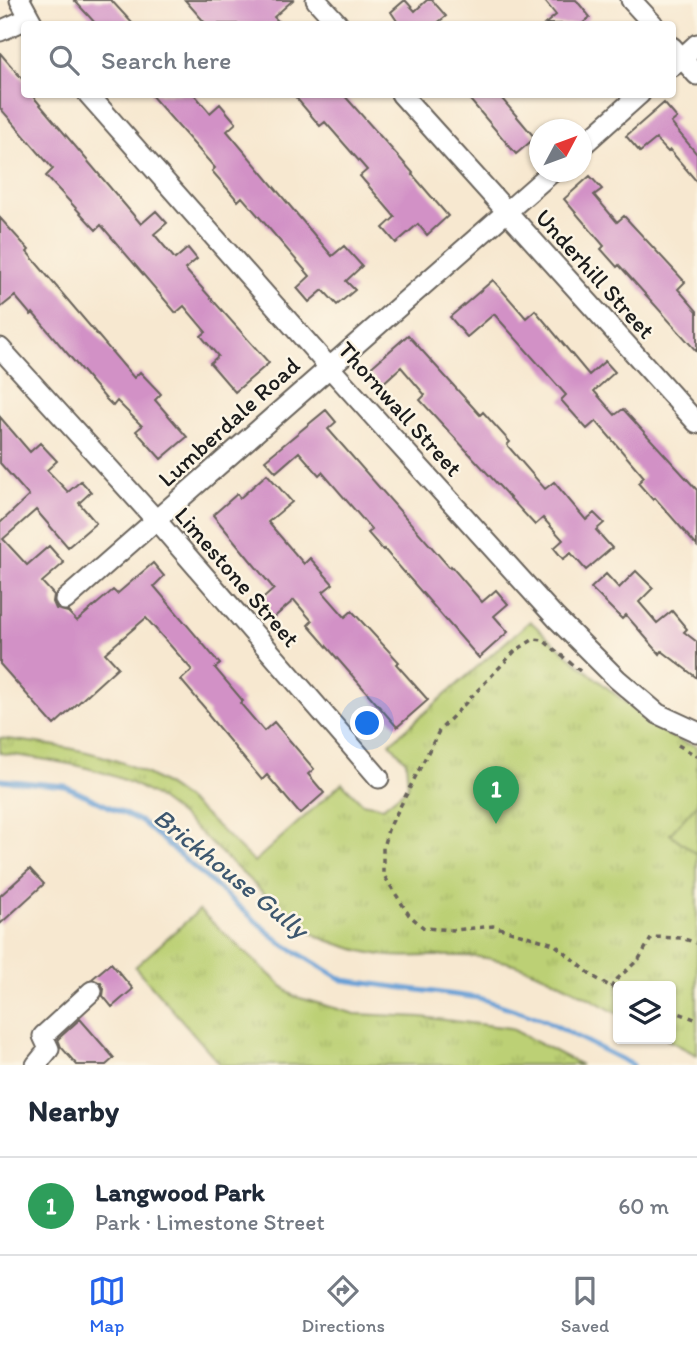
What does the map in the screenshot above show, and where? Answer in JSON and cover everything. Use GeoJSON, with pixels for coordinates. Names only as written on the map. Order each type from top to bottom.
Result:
{"type":"FeatureCollection","features":[{"type":"Feature","properties":{"kind":"street"},"geometry":{"type":"LineString","coordinates":[[20,0],[31,21]]}},
{"type":"Feature","properties":{"kind":"street"},"geometry":{"type":"LineString","coordinates":[[316,0],[335,21]]}},
{"type":"Feature","properties":{"kind":"street"},"geometry":{"type":"LineString","coordinates":[[631,0],[650,21]]}},
{"type":"Feature","properties":{"kind":"street"},"geometry":{"type":"LineString","coordinates":[[0,31],[21,24]]}},
{"type":"Feature","properties":{"kind":"street"},"geometry":{"type":"LineString","coordinates":[[697,44],[676,57],[697,75]]}},
{"type":"Feature","properties":{"kind":"street","name":"Thornwall Street"},"geometry":{"type":"LineString","coordinates":[[92,98],[556,618],[617,680],[658,714],[697,732]]}},
{"type":"Feature","properties":{"kind":"street","name":"Underhill Street"},"geometry":{"type":"LineString","coordinates":[[405,98],[697,423]]}},
{"type":"Feature","properties":{"kind":"street"},"geometry":{"type":"LineString","coordinates":[[592,137],[636,98]]}},
{"type":"Feature","properties":{"kind":"street","name":"Lumberdale Road"},"geometry":{"type":"LineString","coordinates":[[65,600],[540,182]]}},
{"type":"Feature","properties":{"kind":"street","name":"Limestone Street"},"geometry":{"type":"LineString","coordinates":[[0,348],[156,520],[379,778]]}},
{"type":"Feature","properties":{"kind":"street"},"geometry":{"type":"LineString","coordinates":[[36,1065],[49,1049],[43,1036],[92,991]]}},
{"type":"Feature","properties":{"kind":"path"},"geometry":{"type":"LineString","coordinates":[[589,678],[544,640],[534,639],[515,652],[457,709],[439,731],[388,831],[383,847],[383,874],[409,915],[424,928],[455,930],[492,926],[554,944],[611,988],[639,959],[652,937],[681,938],[697,943]]}},
{"type":"Feature","properties":{"kind":"path"},"geometry":{"type":"LineString","coordinates":[[674,743],[697,756]]}},
{"type":"Feature","properties":{"kind":"path"},"geometry":{"type":"LineString","coordinates":[[676,1012],[697,1020]]}},
{"type":"Feature","properties":{"kind":"green space"},"geometry":{"type":"Polygon","coordinates":[[[530,621],[656,727],[676,739],[697,746],[697,1055],[676,1044],[676,981],[613,981],[613,1011],[554,980],[503,961],[462,956],[391,956],[365,952],[332,942],[302,927],[188,822],[165,803],[136,785],[99,771],[0,753],[0,738],[96,754],[133,767],[165,784],[192,804],[254,862],[342,783],[362,803],[383,807],[408,787],[406,761],[390,743],[530,621]]]}},
{"type":"Feature","properties":{"kind":"green space"},"geometry":{"type":"Polygon","coordinates":[[[697,804],[697,854],[670,834],[697,804]]]}},
{"type":"Feature","properties":{"kind":"green space"},"geometry":{"type":"Polygon","coordinates":[[[199,910],[293,996],[355,1014],[421,1017],[510,1028],[581,1065],[221,1065],[135,967],[199,910]]]}},
{"type":"Feature","properties":{"kind":"building"},"geometry":{"type":"Polygon","coordinates":[[[74,0],[111,0],[130,21],[93,21],[74,0]]]}},
{"type":"Feature","properties":{"kind":"building"},"geometry":{"type":"Polygon","coordinates":[[[185,0],[293,0],[274,17],[278,21],[203,21],[185,0]]]}},
{"type":"Feature","properties":{"kind":"building"},"geometry":{"type":"Polygon","coordinates":[[[405,0],[415,11],[427,0],[432,0],[446,16],[440,21],[397,21],[391,12],[405,0]]]}},
{"type":"Feature","properties":{"kind":"building"},"geometry":{"type":"Polygon","coordinates":[[[544,0],[576,0],[590,17],[585,21],[549,21],[556,15],[544,0]]]}},
{"type":"Feature","properties":{"kind":"building"},"geometry":{"type":"Polygon","coordinates":[[[0,53],[21,78],[21,98],[34,98],[141,224],[156,211],[167,223],[154,234],[175,259],[188,248],[197,259],[185,269],[269,363],[235,392],[210,363],[218,356],[201,336],[206,332],[184,306],[176,313],[101,225],[96,230],[46,176],[53,169],[0,108],[0,53]]]}},
{"type":"Feature","properties":{"kind":"building"},"geometry":{"type":"Polygon","coordinates":[[[154,98],[197,98],[210,113],[220,104],[236,123],[227,131],[332,256],[344,246],[362,266],[346,281],[355,290],[337,305],[323,290],[309,302],[297,288],[310,276],[242,197],[238,201],[212,171],[215,168],[154,98]]]}},
{"type":"Feature","properties":{"kind":"building"},"geometry":{"type":"Polygon","coordinates":[[[296,98],[347,98],[448,216],[427,235],[418,224],[396,243],[383,228],[395,217],[360,176],[367,170],[325,122],[320,126],[296,98]]]}},
{"type":"Feature","properties":{"kind":"building"},"geometry":{"type":"Polygon","coordinates":[[[468,98],[501,98],[529,131],[529,143],[516,154],[468,98]]]}},
{"type":"Feature","properties":{"kind":"building"},"geometry":{"type":"Polygon","coordinates":[[[664,103],[677,118],[671,123],[697,154],[697,182],[670,150],[668,152],[656,139],[640,152],[626,136],[664,103]]]}},
{"type":"Feature","properties":{"kind":"building"},"geometry":{"type":"Polygon","coordinates":[[[592,178],[602,189],[594,195],[617,222],[624,216],[685,282],[678,289],[697,311],[697,352],[619,265],[617,267],[601,249],[604,246],[564,199],[583,182],[592,182],[592,178]]]}},
{"type":"Feature","properties":{"kind":"building"},"geometry":{"type":"Polygon","coordinates":[[[0,218],[134,378],[140,372],[161,394],[155,400],[187,437],[161,459],[136,431],[142,426],[117,401],[113,406],[106,399],[33,313],[31,315],[15,296],[0,308],[0,218]]]}},
{"type":"Feature","properties":{"kind":"building"},"geometry":{"type":"Polygon","coordinates":[[[493,280],[526,318],[535,310],[589,375],[605,361],[615,372],[594,391],[615,415],[623,409],[697,490],[697,546],[655,498],[653,500],[638,483],[644,477],[596,421],[587,429],[561,400],[566,395],[494,314],[467,337],[450,317],[493,280]]]}},
{"type":"Feature","properties":{"kind":"building"},"geometry":{"type":"Polygon","coordinates":[[[408,335],[480,415],[483,412],[510,442],[507,445],[545,489],[554,482],[586,520],[594,513],[604,523],[596,530],[612,548],[586,570],[571,553],[563,559],[554,548],[563,540],[543,518],[535,525],[420,400],[425,395],[401,367],[381,385],[368,370],[408,335]]]}},
{"type":"Feature","properties":{"kind":"building"},"geometry":{"type":"Polygon","coordinates":[[[326,410],[336,422],[328,429],[450,568],[451,566],[482,602],[496,590],[508,604],[494,616],[508,632],[479,658],[368,533],[372,530],[322,472],[319,475],[299,452],[276,472],[265,460],[326,410]]]}},
{"type":"Feature","properties":{"kind":"building"},"geometry":{"type":"Polygon","coordinates":[[[0,417],[30,452],[40,443],[57,461],[47,470],[68,492],[81,481],[91,492],[79,503],[96,523],[68,547],[36,510],[3,539],[27,565],[49,546],[64,563],[42,582],[54,595],[56,609],[68,612],[77,621],[113,590],[117,594],[153,563],[164,576],[154,586],[220,664],[215,668],[243,701],[240,703],[264,731],[274,722],[314,769],[308,774],[324,793],[300,814],[267,775],[262,780],[208,715],[181,680],[192,670],[146,618],[105,653],[118,667],[54,725],[0,664],[0,523],[29,496],[0,463],[0,417]]]}},
{"type":"Feature","properties":{"kind":"building"},"geometry":{"type":"Polygon","coordinates":[[[267,474],[292,502],[268,522],[304,564],[310,558],[333,584],[323,592],[345,617],[352,611],[399,662],[396,664],[428,700],[397,727],[308,625],[312,621],[294,600],[271,620],[257,604],[274,589],[213,515],[237,494],[240,498],[267,474]]]}},
{"type":"Feature","properties":{"kind":"building"},"geometry":{"type":"Polygon","coordinates":[[[636,571],[653,588],[639,602],[657,623],[672,611],[687,629],[684,632],[697,642],[697,678],[662,651],[660,654],[626,615],[622,619],[591,588],[606,574],[619,588],[636,571]]]}},
{"type":"Feature","properties":{"kind":"building"},"geometry":{"type":"Polygon","coordinates":[[[30,869],[44,884],[0,924],[0,896],[30,869]]]}},
{"type":"Feature","properties":{"kind":"building"},"geometry":{"type":"Polygon","coordinates":[[[111,963],[133,989],[112,1007],[103,996],[101,983],[92,979],[111,963]]]}},
{"type":"Feature","properties":{"kind":"building"},"geometry":{"type":"Polygon","coordinates":[[[80,1019],[114,1058],[106,1065],[77,1065],[61,1047],[58,1039],[80,1019]]]}},
{"type":"Feature","properties":{"kind":"waterway","name":"Brickhouse Gully"},"geometry":{"type":"LineString","coordinates":[[0,780],[65,786],[142,822],[281,943],[343,980],[479,998],[542,1019],[633,1065]]}},
{"type":"Feature","properties":{"kind":"place","name":"Langwood Park"},"geometry":{"type":"Point","coordinates":[496,824]}}]}
